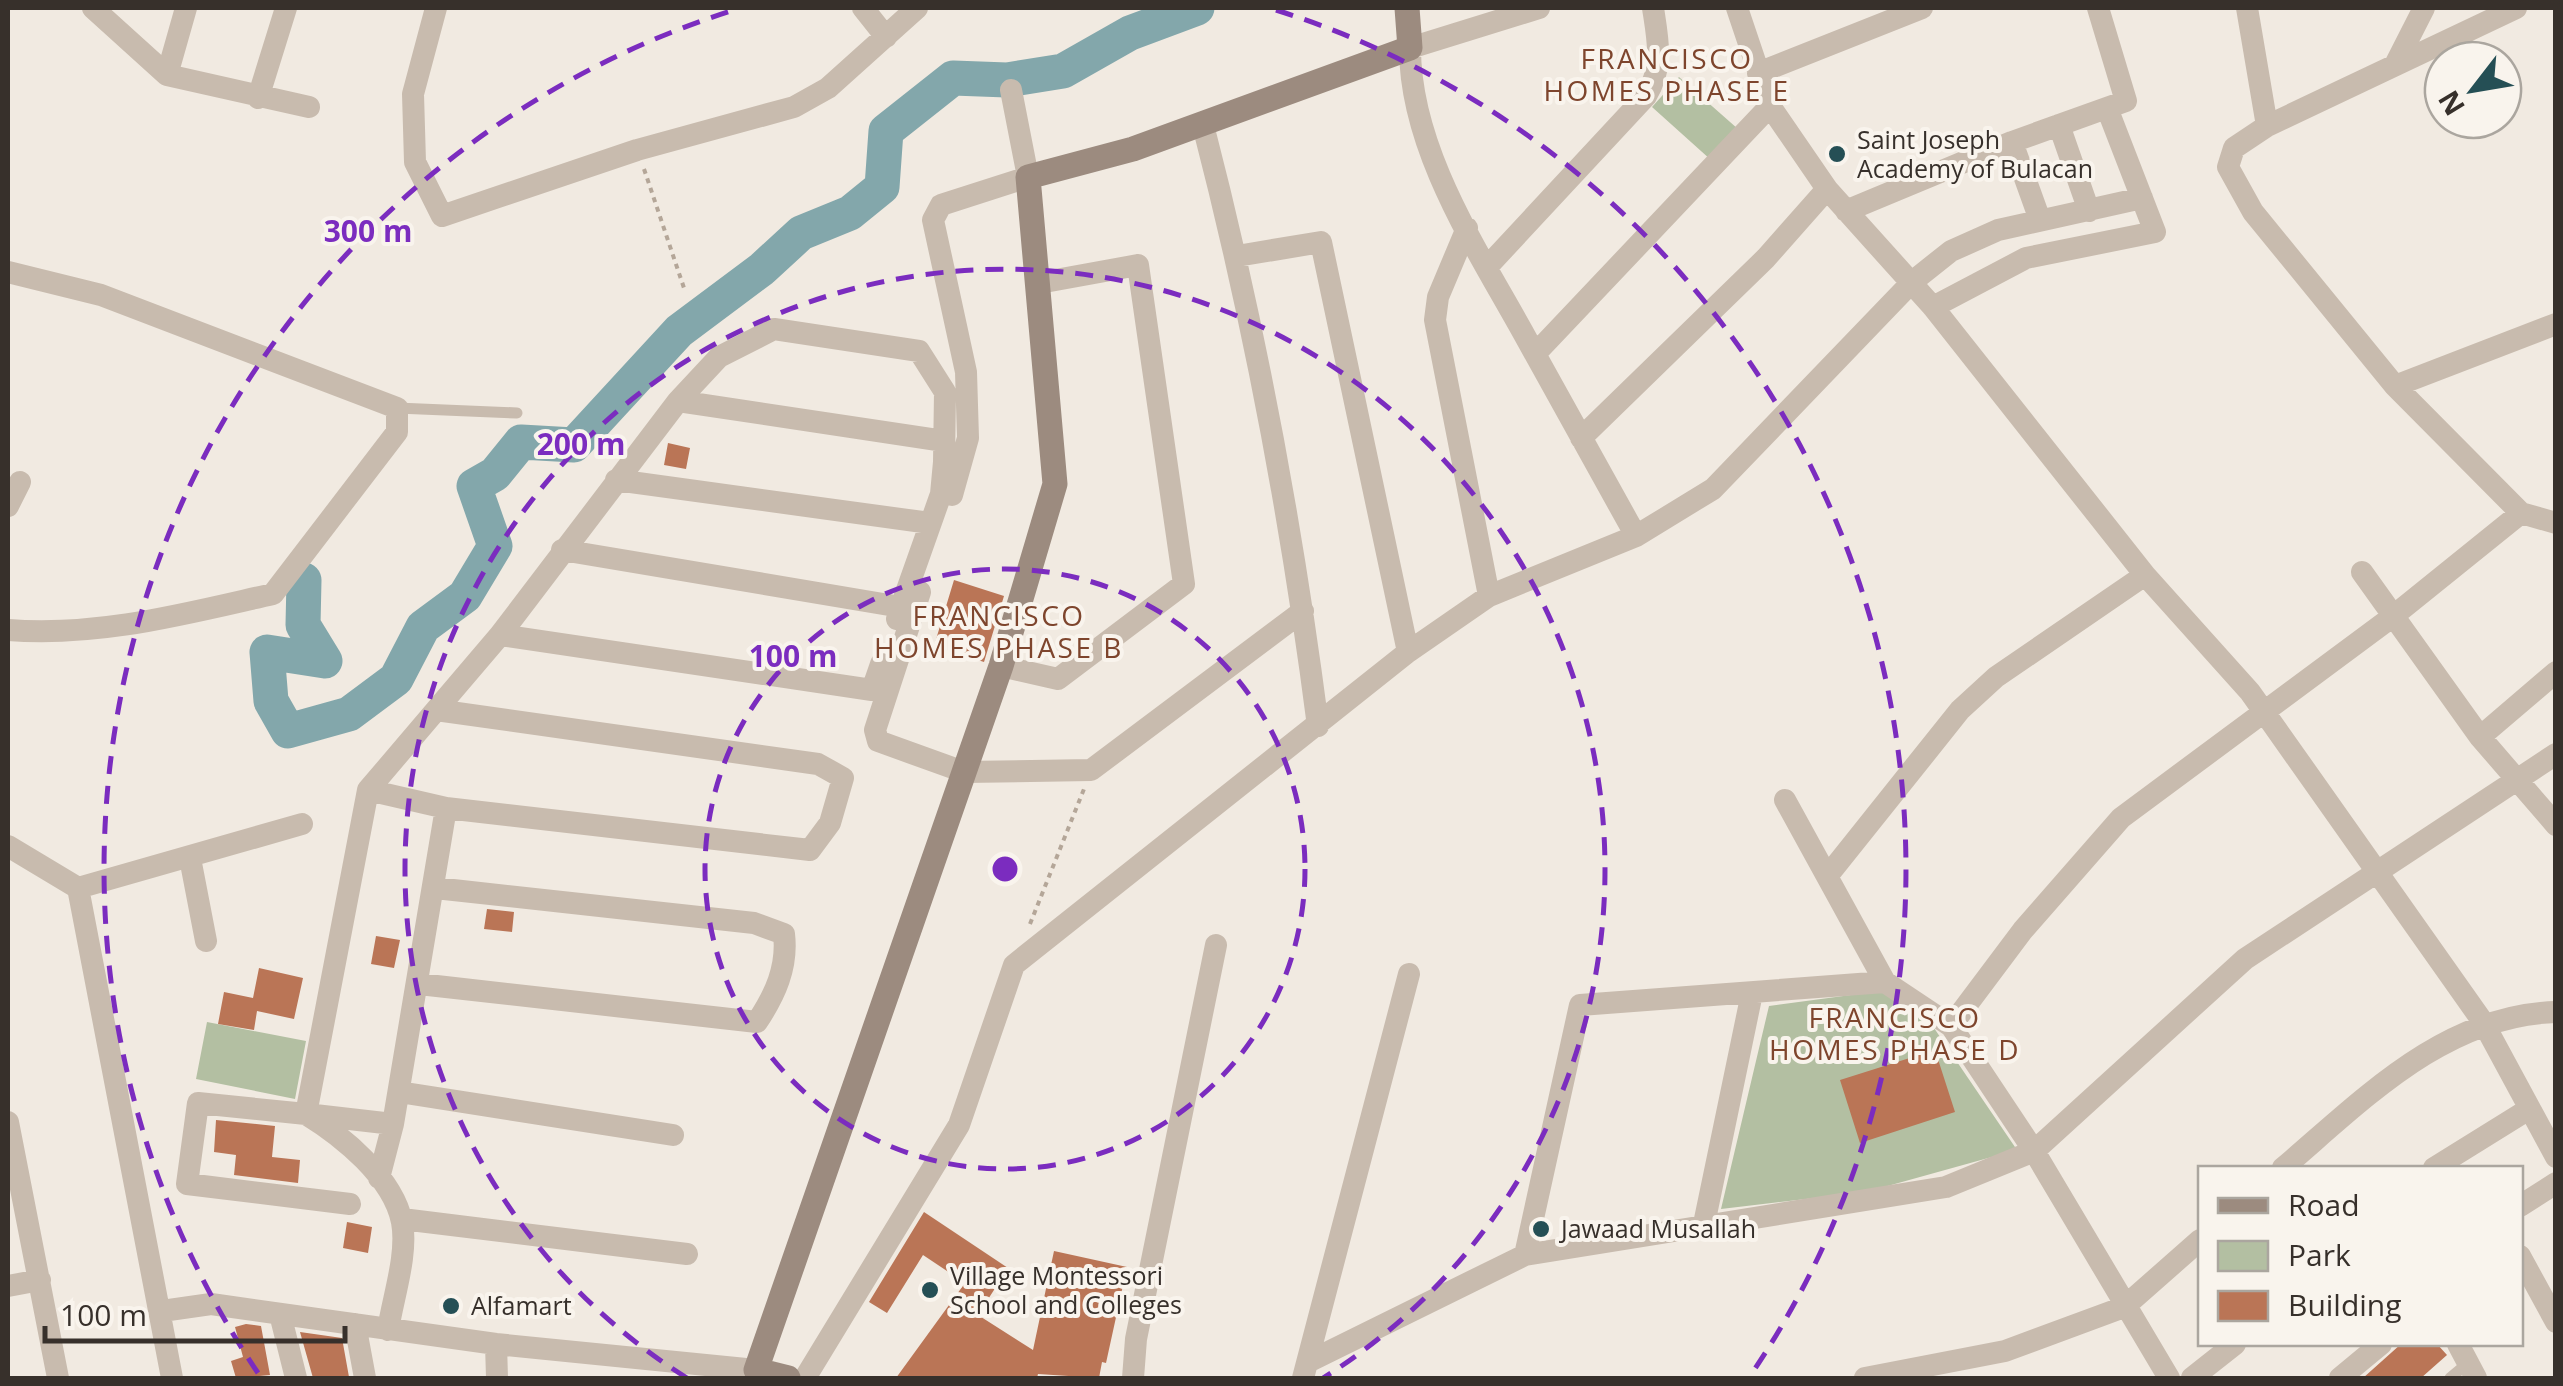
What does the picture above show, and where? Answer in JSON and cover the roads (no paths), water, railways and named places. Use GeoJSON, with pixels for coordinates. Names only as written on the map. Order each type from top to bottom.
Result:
{"type":"FeatureCollection","features":[{"type":"Feature","properties":{"kind":"street"},"geometry":{"type":"LineString","coordinates":[[93,8],[167,75],[309,107]]}},
{"type":"Feature","properties":{"kind":"street"},"geometry":{"type":"LineString","coordinates":[[167,75],[186,8]]}},
{"type":"Feature","properties":{"kind":"street"},"geometry":{"type":"LineString","coordinates":[[258,98],[286,8]]}},
{"type":"Feature","properties":{"kind":"street"},"geometry":{"type":"LineString","coordinates":[[436,8],[413,94],[416,162],[442,216],[638,150],[794,107],[828,88],[917,8]]}},
{"type":"Feature","properties":{"kind":"street"},"geometry":{"type":"LineString","coordinates":[[863,8],[886,37]]}},
{"type":"Feature","properties":{"kind":"street"},"geometry":{"type":"LineString","coordinates":[[1407,8],[1410,88],[1437,166],[1487,267],[1636,536]]}},
{"type":"Feature","properties":{"kind":"street"},"geometry":{"type":"LineString","coordinates":[[1303,610],[1092,770],[964,772],[878,741],[875,730],[968,438],[966,372],[933,220],[935,211],[1028,177],[1203,125],[1410,48],[1539,8]]}},
{"type":"Feature","properties":{"kind":"street"},"geometry":{"type":"LineString","coordinates":[[1487,267],[1646,96],[1656,78],[1660,56],[1653,8]]}},
{"type":"Feature","properties":{"kind":"street"},"geometry":{"type":"LineString","coordinates":[[1737,8],[1770,106],[1827,189],[1933,307],[2146,575],[2264,713],[2484,1022],[2556,1157]]}},
{"type":"Feature","properties":{"kind":"street"},"geometry":{"type":"LineString","coordinates":[[1758,73],[1922,8]]}},
{"type":"Feature","properties":{"kind":"street"},"geometry":{"type":"LineString","coordinates":[[1846,211],[2126,100],[2098,8]]}},
{"type":"Feature","properties":{"kind":"street"},"geometry":{"type":"LineString","coordinates":[[2247,8],[2267,126]]}},
{"type":"Feature","properties":{"kind":"street"},"geometry":{"type":"LineString","coordinates":[[2396,63],[2424,8]]}},
{"type":"Feature","properties":{"kind":"street"},"geometry":{"type":"LineString","coordinates":[[2516,8],[2267,126],[2234,148],[2228,167],[2235,186],[2396,386],[2521,513],[2556,523]]}},
{"type":"Feature","properties":{"kind":"street"},"geometry":{"type":"LineString","coordinates":[[756,1370],[1000,666],[1055,484],[1028,177],[1011,90]]}},
{"type":"Feature","properties":{"kind":"street"},"geometry":{"type":"LineString","coordinates":[[1536,354],[1770,106]]}},
{"type":"Feature","properties":{"kind":"street"},"geometry":{"type":"LineString","coordinates":[[1933,307],[2026,258],[2155,232],[2107,108]]}},
{"type":"Feature","properties":{"kind":"street"},"geometry":{"type":"LineString","coordinates":[[1203,125],[1237,256],[1303,610],[1318,726]]}},
{"type":"Feature","properties":{"kind":"street"},"geometry":{"type":"LineString","coordinates":[[2059,125],[2089,212]]}},
{"type":"Feature","properties":{"kind":"street"},"geometry":{"type":"LineString","coordinates":[[2012,142],[2040,220]]}},
{"type":"Feature","properties":{"kind":"street"},"geometry":{"type":"LineString","coordinates":[[1581,438],[1766,258],[1827,189]]}},
{"type":"Feature","properties":{"kind":"street"},"geometry":{"type":"LineString","coordinates":[[806,1378],[960,1124],[1014,964],[1408,652],[1490,596],[1636,536],[1713,489],[1912,282],[1974,239],[2142,198]]}},
{"type":"Feature","properties":{"kind":"street"},"geometry":{"type":"LineString","coordinates":[[1467,228],[1438,297],[1435,320],[1490,596]]}},
{"type":"Feature","properties":{"kind":"street"},"geometry":{"type":"LineString","coordinates":[[1237,256],[1321,242],[1408,652]]}},
{"type":"Feature","properties":{"kind":"street"},"geometry":{"type":"LineString","coordinates":[[1000,666],[1058,678],[1184,584],[1138,265],[1039,282]]}},
{"type":"Feature","properties":{"kind":"street"},"geometry":{"type":"LineString","coordinates":[[8,272],[101,295],[396,408],[397,432],[273,594],[116,629],[53,634],[8,630]]}},
{"type":"Feature","properties":{"kind":"street"},"geometry":{"type":"LineString","coordinates":[[2396,386],[2556,324]]}},
{"type":"Feature","properties":{"kind":"street"},"geometry":{"type":"LineString","coordinates":[[306,1114],[368,790],[500,634],[678,401],[736,346],[774,330],[812,332],[919,351],[945,392],[941,494],[872,690],[500,634]]}},
{"type":"Feature","properties":{"kind":"street"},"geometry":{"type":"LineString","coordinates":[[678,401],[944,440]]}},
{"type":"Feature","properties":{"kind":"street"},"geometry":{"type":"LineString","coordinates":[[616,480],[930,523]]}},
{"type":"Feature","properties":{"kind":"street"},"geometry":{"type":"LineString","coordinates":[[8,506],[20,482]]}},
{"type":"Feature","properties":{"kind":"street"},"geometry":{"type":"LineString","coordinates":[[1950,1026],[2023,930],[2121,818],[2392,617],[2521,513]]}},
{"type":"Feature","properties":{"kind":"street"},"geometry":{"type":"LineString","coordinates":[[562,550],[901,607]]}},
{"type":"Feature","properties":{"kind":"street"},"geometry":{"type":"LineString","coordinates":[[2362,572],[2480,737],[2556,825]]}},
{"type":"Feature","properties":{"kind":"street"},"geometry":{"type":"LineString","coordinates":[[1828,874],[1960,710],[1996,677],[2146,575]]}},
{"type":"Feature","properties":{"kind":"street"},"geometry":{"type":"LineString","coordinates":[[2480,737],[2556,672]]}},
{"type":"Feature","properties":{"kind":"street"},"geometry":{"type":"LineString","coordinates":[[368,790],[446,808],[810,850],[830,823],[843,778],[818,764],[436,710]]}},
{"type":"Feature","properties":{"kind":"street"},"geometry":{"type":"LineString","coordinates":[[1306,1370],[1525,1255],[1946,1186],[2034,1150],[2244,958],[2556,754]]}},
{"type":"Feature","properties":{"kind":"street"},"geometry":{"type":"LineString","coordinates":[[1785,800],[1885,982],[1950,1026],[2034,1150],[2169,1378]]}},
{"type":"Feature","properties":{"kind":"street"},"geometry":{"type":"LineString","coordinates":[[379,1178],[419,984],[446,808]]}},
{"type":"Feature","properties":{"kind":"street"},"geometry":{"type":"LineString","coordinates":[[8,846],[78,888],[302,824]]}},
{"type":"Feature","properties":{"kind":"street"},"geometry":{"type":"LineString","coordinates":[[190,858],[206,941]]}},
{"type":"Feature","properties":{"kind":"street"},"geometry":{"type":"LineString","coordinates":[[78,888],[172,1378]]}},
{"type":"Feature","properties":{"kind":"street"},"geometry":{"type":"LineString","coordinates":[[419,984],[758,1022],[770,1002],[786,957],[784,934],[754,923],[436,888]]}},
{"type":"Feature","properties":{"kind":"street"},"geometry":{"type":"LineString","coordinates":[[1133,1378],[1136,1339],[1216,945]]}},
{"type":"Feature","properties":{"kind":"street"},"geometry":{"type":"LineString","coordinates":[[1306,1370],[1409,974]]}},
{"type":"Feature","properties":{"kind":"street"},"geometry":{"type":"LineString","coordinates":[[1525,1255],[1580,1005],[1885,982]]}},
{"type":"Feature","properties":{"kind":"street"},"geometry":{"type":"LineString","coordinates":[[1704,1224],[1752,993]]}},
{"type":"Feature","properties":{"kind":"street"},"geometry":{"type":"LineString","coordinates":[[2285,1166],[2396,1072],[2484,1022],[2556,1012]]}},
{"type":"Feature","properties":{"kind":"street"},"geometry":{"type":"LineString","coordinates":[[399,1092],[673,1134]]}},
{"type":"Feature","properties":{"kind":"street"},"geometry":{"type":"LineString","coordinates":[[350,1204],[187,1184],[198,1103],[393,1124]]}},
{"type":"Feature","properties":{"kind":"street"},"geometry":{"type":"LineString","coordinates":[[2437,1166],[2529,1108]]}},
{"type":"Feature","properties":{"kind":"street"},"geometry":{"type":"LineString","coordinates":[[306,1114],[338,1133],[379,1178],[402,1219],[388,1330]]}},
{"type":"Feature","properties":{"kind":"street"},"geometry":{"type":"LineString","coordinates":[[8,1122],[58,1378]]}},
{"type":"Feature","properties":{"kind":"street"},"geometry":{"type":"LineString","coordinates":[[2523,1204],[2556,1183]]}},
{"type":"Feature","properties":{"kind":"street"},"geometry":{"type":"LineString","coordinates":[[402,1219],[687,1254]]}},
{"type":"Feature","properties":{"kind":"street"},"geometry":{"type":"LineString","coordinates":[[1865,1378],[2005,1350],[2124,1307],[2198,1242]]}},
{"type":"Feature","properties":{"kind":"street"},"geometry":{"type":"LineString","coordinates":[[2523,1262],[2556,1322]]}},
{"type":"Feature","properties":{"kind":"street"},"geometry":{"type":"LineString","coordinates":[[8,1286],[40,1280]]}},
{"type":"Feature","properties":{"kind":"street"},"geometry":{"type":"LineString","coordinates":[[162,1311],[211,1304],[496,1344],[756,1370],[788,1378]]}},
{"type":"Feature","properties":{"kind":"street"},"geometry":{"type":"LineString","coordinates":[[280,1314],[296,1378]]}},
{"type":"Feature","properties":{"kind":"street"},"geometry":{"type":"LineString","coordinates":[[355,1324],[364,1378]]}},
{"type":"Feature","properties":{"kind":"street"},"geometry":{"type":"LineString","coordinates":[[496,1344],[497,1378]]}},
{"type":"Feature","properties":{"kind":"street"},"geometry":{"type":"LineString","coordinates":[[2192,1378],[2232,1346]]}},
{"type":"Feature","properties":{"kind":"street"},"geometry":{"type":"LineString","coordinates":[[2340,1378],[2379,1346]]}},
{"type":"Feature","properties":{"kind":"lane"},"geometry":{"type":"LineString","coordinates":[[396,408],[517,413]]}},
{"type":"Feature","properties":{"kind":"waterway"},"geometry":{"type":"LineString","coordinates":[[304,580],[303,625],[325,661],[267,652],[271,701],[288,731],[349,714],[396,679],[423,627],[465,596],[495,546],[474,486],[495,474],[521,442],[574,445],[679,331],[762,269],[801,233],[850,213],[882,187],[886,131],[953,78],[1007,80],[1063,71],[1130,33],[1197,8]]}},
{"type":"Feature","properties":{"kind":"place","name":"Saint Joseph Academy of Bulacan"},"geometry":{"type":"Point","coordinates":[1837,154]}},
{"type":"Feature","properties":{"kind":"place","name":"Jawaad Musallah"},"geometry":{"type":"Point","coordinates":[1541,1229]}},
{"type":"Feature","properties":{"kind":"place","name":"Village Montessori School and Colleges"},"geometry":{"type":"Point","coordinates":[930,1290]}},
{"type":"Feature","properties":{"kind":"place","name":"Alfamart"},"geometry":{"type":"Point","coordinates":[451,1306]}},
{"type":"Feature","properties":{"kind":"district","name":"FRANCISCO HOMES PHASE E"},"geometry":{"type":"Point","coordinates":[1667,75]}},
{"type":"Feature","properties":{"kind":"district","name":"FRANCISCO HOMES PHASE B"},"geometry":{"type":"Point","coordinates":[999,632]}},
{"type":"Feature","properties":{"kind":"district","name":"FRANCISCO HOMES PHASE D"},"geometry":{"type":"Point","coordinates":[1895,1034]}}]}
